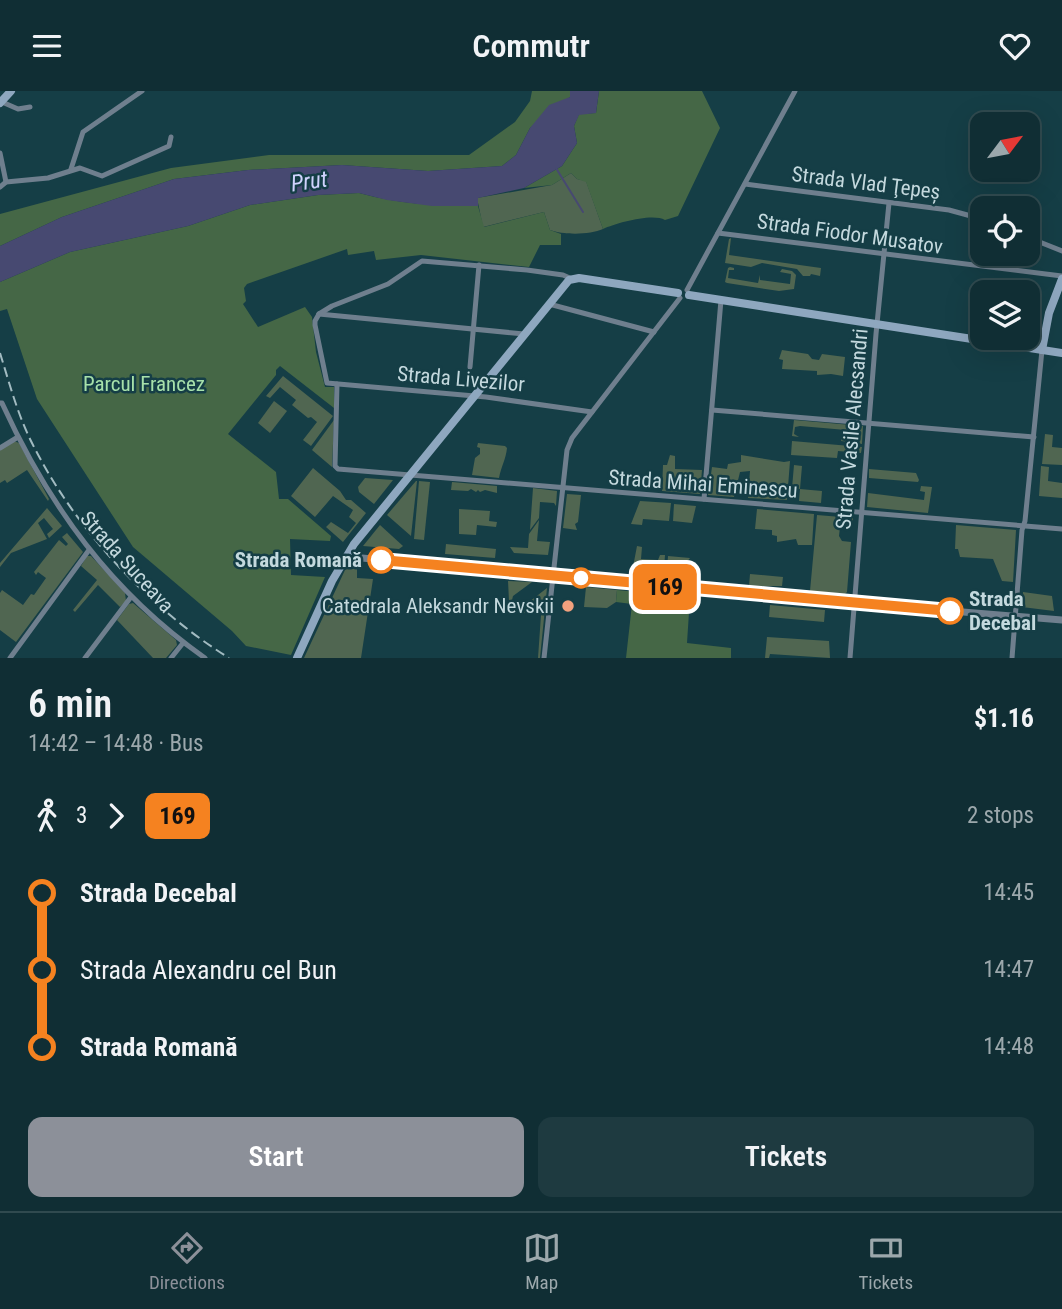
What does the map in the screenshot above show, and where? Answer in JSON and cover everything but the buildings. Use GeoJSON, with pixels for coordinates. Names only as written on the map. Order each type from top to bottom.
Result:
{"type":"FeatureCollection","features":[{"type":"Feature","properties":{"kind":"main road"},"geometry":{"type":"LineString","coordinates":[[1,102],[11,91]]}},
{"type":"Feature","properties":{"kind":"main road"},"geometry":{"type":"LineString","coordinates":[[1042,350],[1049,313],[1062,278]]}},
{"type":"Feature","properties":{"kind":"main road"},"geometry":{"type":"LineString","coordinates":[[297,658],[342,561],[408,476],[572,279],[1062,353]]}},
{"type":"Feature","properties":{"kind":"street"},"geometry":{"type":"LineString","coordinates":[[71,169],[83,132],[142,91]]}},
{"type":"Feature","properties":{"kind":"street"},"geometry":{"type":"LineString","coordinates":[[544,658],[552,575],[568,450],[572,438],[684,294],[795,91]]}},
{"type":"Feature","properties":{"kind":"street"},"geometry":{"type":"LineString","coordinates":[[1,102],[18,109],[30,107]]}},
{"type":"Feature","properties":{"kind":"street"},"geometry":{"type":"LineString","coordinates":[[0,187],[6,182],[48,178],[71,169],[83,168],[102,176],[169,146],[172,137]]}},
{"type":"Feature","properties":{"kind":"street"},"geometry":{"type":"LineString","coordinates":[[0,153],[6,182]]}},
{"type":"Feature","properties":{"kind":"street","name":"Strada Vlad Ţepeș"},"geometry":{"type":"LineString","coordinates":[[745,184],[958,211],[970,215]]}},
{"type":"Feature","properties":{"kind":"street","name":"Strada Vasile Alecsandri"},"geometry":{"type":"LineString","coordinates":[[850,658],[876,324],[889,203]]}},
{"type":"Feature","properties":{"kind":"street","name":"Strada Fiodor Musatov"},"geometry":{"type":"LineString","coordinates":[[718,233],[1062,278]]}},
{"type":"Feature","properties":{"kind":"street"},"geometry":{"type":"LineString","coordinates":[[1040,242],[1062,251]]}},
{"type":"Feature","properties":{"kind":"street"},"geometry":{"type":"LineString","coordinates":[[319,314],[388,284],[422,261],[551,273],[572,279]]}},
{"type":"Feature","properties":{"kind":"street"},"geometry":{"type":"LineString","coordinates":[[470,367],[479,265]]}},
{"type":"Feature","properties":{"kind":"street"},"geometry":{"type":"LineString","coordinates":[[704,499],[721,300]]}},
{"type":"Feature","properties":{"kind":"street"},"geometry":{"type":"LineString","coordinates":[[549,304],[654,332]]}},
{"type":"Feature","properties":{"kind":"street"},"geometry":{"type":"LineString","coordinates":[[319,314],[524,334]]}},
{"type":"Feature","properties":{"kind":"street","name":"Strada Livezilor"},"geometry":{"type":"LineString","coordinates":[[319,314],[315,321],[327,383],[474,396],[592,412]]}},
{"type":"Feature","properties":{"kind":"street"},"geometry":{"type":"LineString","coordinates":[[1012,658],[1022,530],[1025,526],[1042,350]]}},
{"type":"Feature","properties":{"kind":"street","name":"Strada Mihai Eminescu"},"geometry":{"type":"LineString","coordinates":[[337,384],[335,466],[342,470],[1062,529]]}},
{"type":"Feature","properties":{"kind":"street","name":"Strada Suceava"},"geometry":{"type":"LineString","coordinates":[[0,404],[2,403],[53,500],[89,550],[131,597],[183,643],[205,658]]}},
{"type":"Feature","properties":{"kind":"street"},"geometry":{"type":"LineString","coordinates":[[712,410],[1034,437]]}},
{"type":"Feature","properties":{"kind":"street"},"geometry":{"type":"LineString","coordinates":[[0,448],[18,437]]}},
{"type":"Feature","properties":{"kind":"street"},"geometry":{"type":"LineString","coordinates":[[9,658],[89,550]]}},
{"type":"Feature","properties":{"kind":"street"},"geometry":{"type":"LineString","coordinates":[[342,561],[362,558],[1062,620]]}},
{"type":"Feature","properties":{"kind":"street"},"geometry":{"type":"LineString","coordinates":[[85,658],[131,597]]}},
{"type":"Feature","properties":{"kind":"street"},"geometry":{"type":"LineString","coordinates":[[171,658],[183,643]]}},
{"type":"Feature","properties":{"kind":"green space"},"geometry":{"type":"Polygon","coordinates":[[[532,91],[570,91],[570,97],[530,128],[516,155],[502,166],[428,171],[342,165],[248,170],[174,179],[62,217],[0,246],[0,214],[171,168],[269,155],[469,155],[515,122],[530,101],[532,91]]]}},
{"type":"Feature","properties":{"kind":"green space"},"geometry":{"type":"Polygon","coordinates":[[[599,91],[702,91],[720,128],[678,216],[665,220],[634,220],[603,229],[586,182],[571,173],[552,185],[524,188],[562,166],[577,143],[574,126],[579,114],[596,113],[599,91]]]}},
{"type":"Feature","properties":{"kind":"green space"},"geometry":{"type":"Polygon","coordinates":[[[571,173],[577,179],[586,181],[603,229],[584,233],[555,232],[550,230],[544,212],[483,227],[477,198],[552,185],[571,173]]]}},
{"type":"Feature","properties":{"kind":"green space","name":"Parcul Francez"},"geometry":{"type":"Polygon","coordinates":[[[359,193],[418,204],[478,206],[484,227],[544,212],[550,230],[561,234],[561,245],[540,245],[529,267],[421,255],[376,260],[374,251],[348,255],[347,249],[247,284],[244,288],[246,301],[243,304],[258,327],[305,307],[312,317],[316,352],[325,387],[334,387],[334,408],[280,366],[276,375],[228,434],[276,472],[279,499],[288,499],[331,536],[330,541],[290,539],[291,575],[325,577],[291,655],[246,646],[133,547],[37,399],[7,309],[0,311],[0,282],[70,252],[188,226],[250,205],[318,195],[359,193]]]}},
{"type":"Feature","properties":{"kind":"green space"},"geometry":{"type":"Polygon","coordinates":[[[731,238],[729,255],[821,268],[820,276],[803,276],[797,269],[762,263],[751,267],[725,263],[731,238]]]}},
{"type":"Feature","properties":{"kind":"green space"},"geometry":{"type":"Polygon","coordinates":[[[728,268],[734,270],[729,270],[728,278],[758,283],[760,275],[760,280],[790,284],[791,274],[780,272],[782,269],[792,271],[796,275],[794,289],[779,291],[727,283],[725,282],[728,268]]]}},
{"type":"Feature","properties":{"kind":"green space"},"geometry":{"type":"Polygon","coordinates":[[[782,350],[808,354],[812,359],[819,360],[822,354],[845,357],[843,376],[782,369],[783,360],[779,359],[782,350]]]}},
{"type":"Feature","properties":{"kind":"green space"},"geometry":{"type":"Polygon","coordinates":[[[283,376],[333,416],[311,446],[303,440],[317,422],[292,405],[296,400],[280,387],[270,398],[266,396],[283,376]]]}},
{"type":"Feature","properties":{"kind":"green space"},"geometry":{"type":"Polygon","coordinates":[[[274,401],[287,411],[270,433],[258,423],[274,401]]]}},
{"type":"Feature","properties":{"kind":"green space"},"geometry":{"type":"Polygon","coordinates":[[[334,420],[332,467],[312,450],[334,420]]]}},
{"type":"Feature","properties":{"kind":"green space"},"geometry":{"type":"Polygon","coordinates":[[[794,420],[863,426],[862,444],[841,441],[842,437],[851,438],[850,432],[846,430],[800,426],[795,427],[794,434],[799,437],[792,436],[794,420]]]}},
{"type":"Feature","properties":{"kind":"green space"},"geometry":{"type":"Polygon","coordinates":[[[1045,434],[1053,435],[1052,447],[1062,448],[1062,465],[1042,464],[1045,434]]]}},
{"type":"Feature","properties":{"kind":"green space"},"geometry":{"type":"Polygon","coordinates":[[[14,441],[19,443],[48,501],[27,470],[7,483],[5,480],[0,483],[0,450],[14,441]]]}},
{"type":"Feature","properties":{"kind":"green space"},"geometry":{"type":"Polygon","coordinates":[[[792,441],[862,447],[861,453],[838,451],[837,458],[791,455],[792,441]]]}},
{"type":"Feature","properties":{"kind":"green space"},"geometry":{"type":"Polygon","coordinates":[[[478,443],[507,448],[499,478],[472,475],[475,458],[480,454],[478,443]]]}},
{"type":"Feature","properties":{"kind":"green space"},"geometry":{"type":"Polygon","coordinates":[[[670,455],[675,456],[675,469],[702,470],[700,494],[662,491],[663,465],[667,465],[670,455]]]}},
{"type":"Feature","properties":{"kind":"green space"},"geometry":{"type":"Polygon","coordinates":[[[741,455],[790,461],[787,500],[748,498],[750,471],[740,472],[734,497],[708,495],[712,467],[727,469],[728,464],[741,462],[741,455]]]}},
{"type":"Feature","properties":{"kind":"green space"},"geometry":{"type":"Polygon","coordinates":[[[794,465],[802,466],[800,489],[792,488],[794,465]]]}},
{"type":"Feature","properties":{"kind":"green space"},"geometry":{"type":"Polygon","coordinates":[[[1041,466],[1049,467],[1048,481],[1062,483],[1062,498],[1039,496],[1041,466]]]}},
{"type":"Feature","properties":{"kind":"green space"},"geometry":{"type":"Polygon","coordinates":[[[313,468],[340,491],[346,500],[351,500],[366,513],[343,542],[326,527],[331,522],[348,533],[356,523],[349,517],[353,510],[333,496],[315,517],[291,496],[313,468]]]}},
{"type":"Feature","properties":{"kind":"green space"},"geometry":{"type":"Polygon","coordinates":[[[869,469],[916,473],[919,480],[869,478],[869,469]]]}},
{"type":"Feature","properties":{"kind":"green space"},"geometry":{"type":"Polygon","coordinates":[[[365,478],[393,480],[374,504],[359,492],[358,487],[365,478]]]}},
{"type":"Feature","properties":{"kind":"green space"},"geometry":{"type":"Polygon","coordinates":[[[417,481],[411,536],[387,515],[417,481]]]}},
{"type":"Feature","properties":{"kind":"green space"},"geometry":{"type":"Polygon","coordinates":[[[419,481],[430,482],[424,540],[414,539],[419,481]]]}},
{"type":"Feature","properties":{"kind":"green space"},"geometry":{"type":"Polygon","coordinates":[[[452,482],[497,486],[497,493],[485,490],[476,492],[471,489],[451,490],[452,482]]]}},
{"type":"Feature","properties":{"kind":"green space"},"geometry":{"type":"Polygon","coordinates":[[[921,486],[932,487],[928,513],[867,507],[868,493],[924,500],[925,492],[920,491],[921,486]]]}},
{"type":"Feature","properties":{"kind":"green space"},"geometry":{"type":"Polygon","coordinates":[[[533,488],[557,491],[556,506],[554,503],[540,502],[539,518],[530,530],[533,488]]]}},
{"type":"Feature","properties":{"kind":"green space"},"geometry":{"type":"Polygon","coordinates":[[[800,489],[822,491],[821,503],[799,501],[800,489]]]}},
{"type":"Feature","properties":{"kind":"green space"},"geometry":{"type":"Polygon","coordinates":[[[567,494],[581,495],[578,522],[575,524],[577,530],[563,528],[567,494]]]}},
{"type":"Feature","properties":{"kind":"green space"},"geometry":{"type":"Polygon","coordinates":[[[640,501],[671,503],[669,521],[643,519],[642,525],[631,524],[640,501]]]}},
{"type":"Feature","properties":{"kind":"green space"},"geometry":{"type":"Polygon","coordinates":[[[674,504],[696,506],[692,523],[673,521],[674,504]]]}},
{"type":"Feature","properties":{"kind":"green space"},"geometry":{"type":"Polygon","coordinates":[[[47,508],[62,526],[49,538],[47,534],[53,529],[44,518],[38,523],[47,539],[11,553],[0,567],[0,563],[47,508]]]}},
{"type":"Feature","properties":{"kind":"green space"},"geometry":{"type":"Polygon","coordinates":[[[459,509],[490,511],[489,521],[497,522],[496,527],[477,525],[476,535],[459,534],[459,509]]]}},
{"type":"Feature","properties":{"kind":"green space"},"geometry":{"type":"Polygon","coordinates":[[[757,509],[814,514],[812,545],[798,545],[796,539],[777,542],[777,536],[772,535],[772,530],[755,529],[757,509]]]}},
{"type":"Feature","properties":{"kind":"green space"},"geometry":{"type":"Polygon","coordinates":[[[817,515],[853,518],[852,528],[840,527],[839,536],[842,541],[851,542],[845,594],[810,591],[817,515]]]}},
{"type":"Feature","properties":{"kind":"green space"},"geometry":{"type":"Polygon","coordinates":[[[539,520],[537,541],[550,542],[548,555],[514,553],[510,547],[528,548],[529,534],[539,520]]]}},
{"type":"Feature","properties":{"kind":"green space"},"geometry":{"type":"Polygon","coordinates":[[[380,525],[403,546],[399,549],[363,546],[380,525]]]}},
{"type":"Feature","properties":{"kind":"green space"},"geometry":{"type":"Polygon","coordinates":[[[956,525],[1016,530],[1013,582],[1002,581],[993,559],[960,557],[958,549],[955,549],[956,525]]]}},
{"type":"Feature","properties":{"kind":"green space"},"geometry":{"type":"Polygon","coordinates":[[[67,533],[83,552],[16,642],[0,630],[0,593],[2,590],[23,605],[46,578],[34,572],[59,540],[66,546],[68,544],[62,537],[67,533]]]}},
{"type":"Feature","properties":{"kind":"green space"},"geometry":{"type":"Polygon","coordinates":[[[446,544],[496,549],[495,558],[445,554],[446,544]]]}},
{"type":"Feature","properties":{"kind":"green space"},"geometry":{"type":"Polygon","coordinates":[[[637,546],[642,547],[641,559],[658,560],[660,555],[665,555],[664,569],[656,566],[653,569],[633,567],[637,546]]]}},
{"type":"Feature","properties":{"kind":"green space"},"geometry":{"type":"Polygon","coordinates":[[[87,556],[91,556],[125,593],[126,601],[120,607],[98,585],[75,612],[73,610],[97,580],[81,566],[87,556]]]}},
{"type":"Feature","properties":{"kind":"green space"},"geometry":{"type":"Polygon","coordinates":[[[668,556],[690,558],[687,562],[688,577],[683,576],[682,569],[667,569],[668,556]]]}},
{"type":"Feature","properties":{"kind":"green space"},"geometry":{"type":"Polygon","coordinates":[[[357,567],[357,578],[373,579],[361,658],[304,658],[345,570],[357,567]]]}},
{"type":"Feature","properties":{"kind":"green space"},"geometry":{"type":"Polygon","coordinates":[[[750,574],[783,577],[782,586],[749,586],[750,574]]]}},
{"type":"Feature","properties":{"kind":"green space"},"geometry":{"type":"Polygon","coordinates":[[[508,581],[532,582],[513,596],[512,600],[520,609],[547,588],[540,658],[541,615],[518,612],[509,601],[508,581]]]}},
{"type":"Feature","properties":{"kind":"green space"},"geometry":{"type":"Polygon","coordinates":[[[586,587],[617,590],[616,602],[607,608],[584,607],[586,587]]]}},
{"type":"Feature","properties":{"kind":"green space"},"geometry":{"type":"Polygon","coordinates":[[[617,590],[690,597],[687,643],[731,648],[731,658],[626,658],[632,604],[616,602],[617,590]]]}},
{"type":"Feature","properties":{"kind":"green space"},"geometry":{"type":"Polygon","coordinates":[[[1023,592],[1052,596],[1054,611],[1022,607],[1023,592]]]}},
{"type":"Feature","properties":{"kind":"green space"},"geometry":{"type":"Polygon","coordinates":[[[133,603],[176,640],[177,645],[166,658],[153,658],[117,620],[129,604],[133,603]]]}},
{"type":"Feature","properties":{"kind":"green space"},"geometry":{"type":"Polygon","coordinates":[[[770,605],[825,610],[824,622],[769,617],[770,605]]]}},
{"type":"Feature","properties":{"kind":"green space"},"geometry":{"type":"Polygon","coordinates":[[[767,637],[829,641],[830,658],[770,654],[769,658],[765,658],[767,637]]]}},
{"type":"Feature","properties":{"kind":"water","name":"Prut"},"geometry":{"type":"Polygon","coordinates":[[[570,91],[599,91],[596,113],[579,115],[574,126],[577,143],[562,166],[524,188],[478,198],[478,206],[432,206],[359,193],[318,195],[250,205],[188,226],[70,252],[0,282],[0,246],[62,217],[174,179],[248,170],[342,165],[428,171],[502,166],[516,155],[530,128],[549,105],[570,97],[570,91]]]}},
{"type":"Feature","properties":{"kind":"waterway"},"geometry":{"type":"LineString","coordinates":[[556,168],[583,212]]}},
{"type":"Feature","properties":{"kind":"railway"},"geometry":{"type":"LineString","coordinates":[[0,353],[30,439],[47,472],[90,533],[141,589],[198,637],[229,658]]}},
{"type":"Feature","properties":{"kind":"bus line","name":"169"},"geometry":{"type":"LineString","coordinates":[[381,560],[950,611]]}},
{"type":"Feature","properties":{"kind":"place","name":"Strada Romană"},"geometry":{"type":"Point","coordinates":[381,560]}},
{"type":"Feature","properties":{"kind":"place","name":"Catedrala Aleksandr Nevskii"},"geometry":{"type":"Point","coordinates":[568,606]}},
{"type":"Feature","properties":{"kind":"place","name":"Strada Decebal"},"geometry":{"type":"Point","coordinates":[950,611]}}]}
